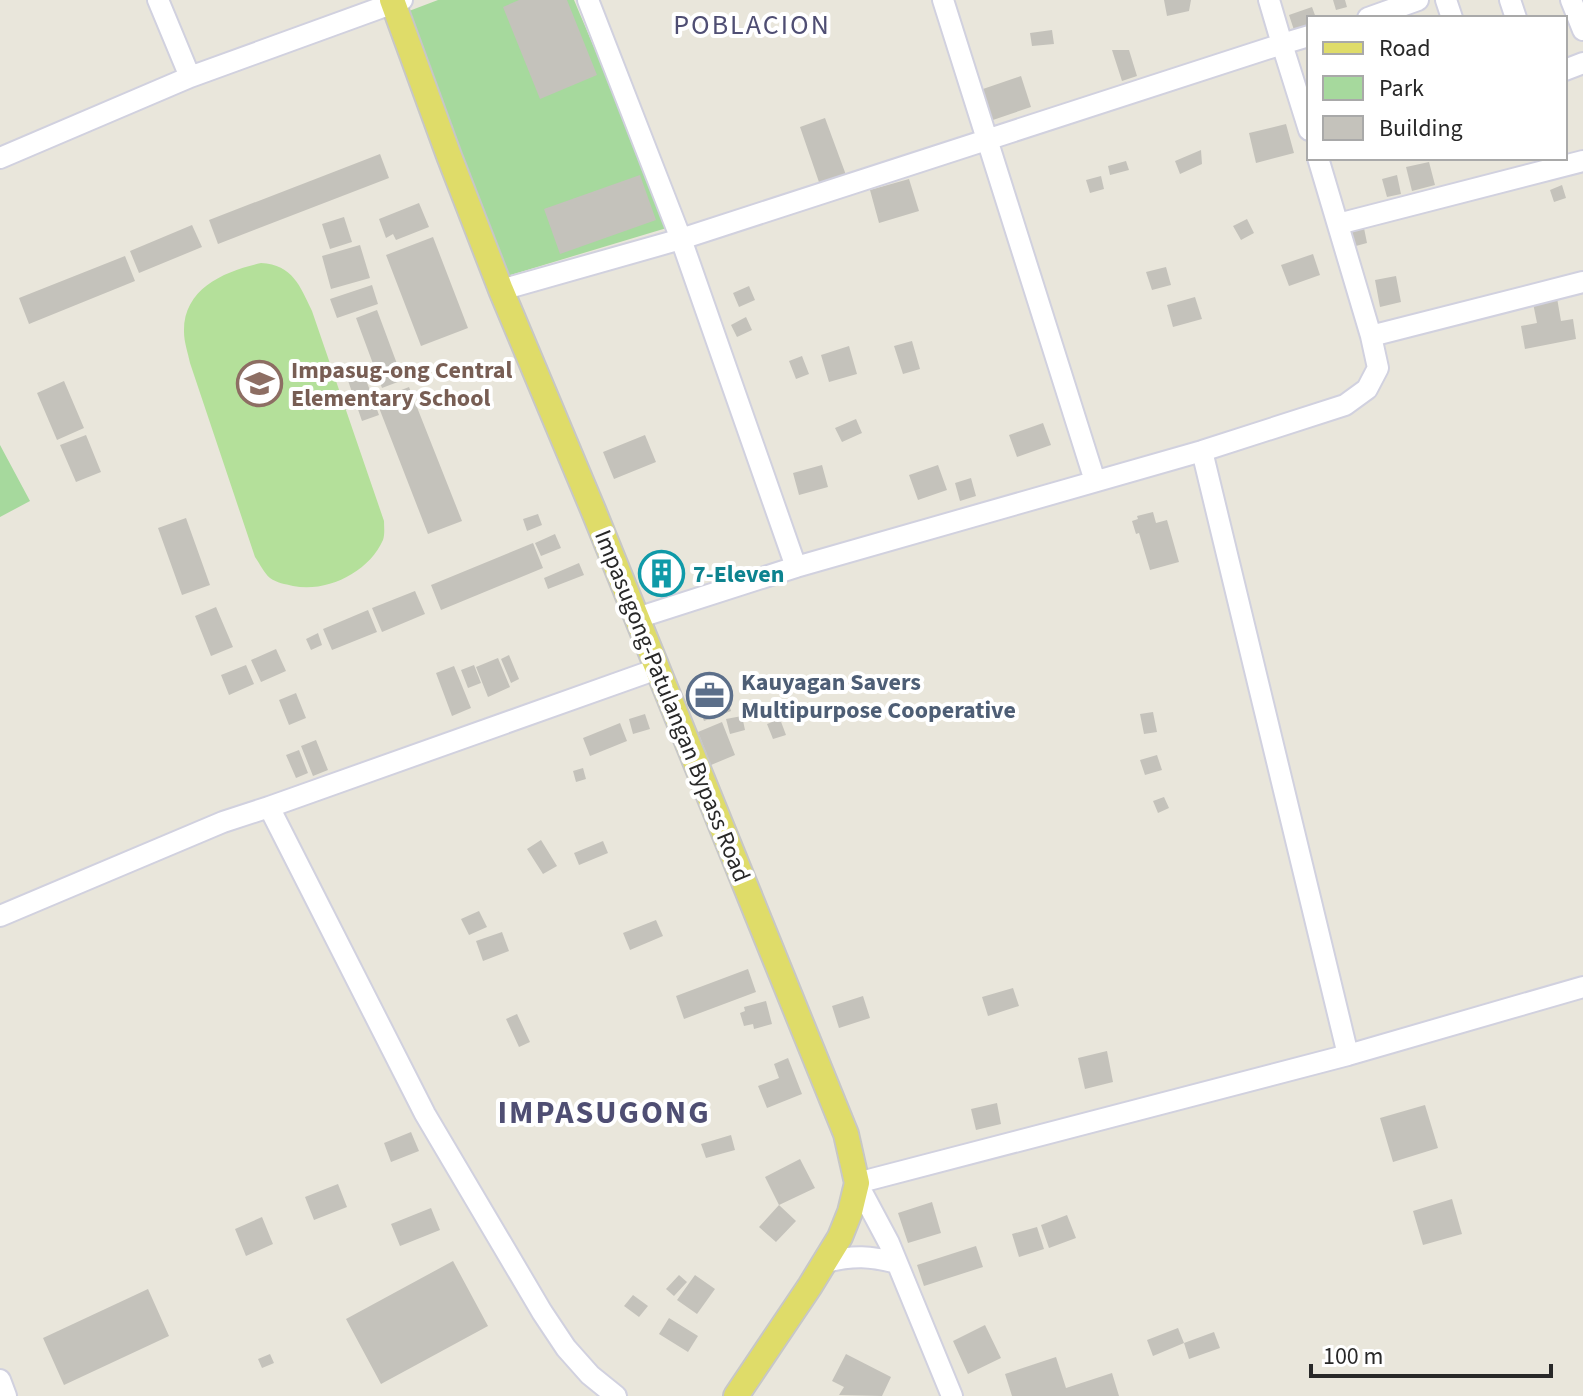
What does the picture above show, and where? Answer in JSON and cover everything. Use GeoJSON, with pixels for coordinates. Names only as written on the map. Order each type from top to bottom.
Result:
{"type":"FeatureCollection","features":[{"type":"Feature","properties":{"kind":"main road","name":"Impasugong-Patulangan Bypass Road"},"geometry":{"type":"LineString","coordinates":[[396,1],[449,156],[501,290],[846,1134],[857,1183],[840,1237],[736,1396]]}},
{"type":"Feature","properties":{"kind":"street"},"geometry":{"type":"LineString","coordinates":[[158,0],[190,77]]}},
{"type":"Feature","properties":{"kind":"street"},"geometry":{"type":"LineString","coordinates":[[588,0],[681,239],[796,567]]}},
{"type":"Feature","properties":{"kind":"street"},"geometry":{"type":"LineString","coordinates":[[943,0],[1095,481]]}},
{"type":"Feature","properties":{"kind":"street"},"geometry":{"type":"LineString","coordinates":[[1269,0],[1307,124]]}},
{"type":"Feature","properties":{"kind":"street"},"geometry":{"type":"LineString","coordinates":[[1389,15],[1418,0]]}},
{"type":"Feature","properties":{"kind":"street"},"geometry":{"type":"LineString","coordinates":[[1571,0],[1583,30]]}},
{"type":"Feature","properties":{"kind":"street"},"geometry":{"type":"LineString","coordinates":[[0,158],[190,77],[396,1]]}},
{"type":"Feature","properties":{"kind":"street"},"geometry":{"type":"LineString","coordinates":[[501,290],[681,239],[1307,37]]}},
{"type":"Feature","properties":{"kind":"street"},"geometry":{"type":"LineString","coordinates":[[637,618],[796,567],[1202,451],[1345,405],[1367,389],[1378,368],[1319,160]]}},
{"type":"Feature","properties":{"kind":"street"},"geometry":{"type":"LineString","coordinates":[[1338,224],[1583,161]]}},
{"type":"Feature","properties":{"kind":"street"},"geometry":{"type":"LineString","coordinates":[[1371,336],[1583,282]]}},
{"type":"Feature","properties":{"kind":"street"},"geometry":{"type":"LineString","coordinates":[[1202,451],[1348,1055]]}},
{"type":"Feature","properties":{"kind":"street"},"geometry":{"type":"LineString","coordinates":[[0,916],[223,822],[657,669]]}},
{"type":"Feature","properties":{"kind":"street"},"geometry":{"type":"LineString","coordinates":[[269,807],[425,1114],[518,1272],[566,1348],[590,1375],[616,1396]]}},
{"type":"Feature","properties":{"kind":"street"},"geometry":{"type":"LineString","coordinates":[[952,1396],[881,1226],[857,1183],[1348,1055],[1583,987]]}},
{"type":"Feature","properties":{"kind":"street"},"geometry":{"type":"LineString","coordinates":[[826,1262],[871,1256],[897,1263]]}},
{"type":"Feature","properties":{"kind":"street"},"geometry":{"type":"LineString","coordinates":[[0,1380],[6,1396]]}},
{"type":"Feature","properties":{"kind":"green space"},"geometry":{"type":"Polygon","coordinates":[[[438,0],[574,0],[670,227],[507,276],[409,11],[438,0]]]}},
{"type":"Feature","properties":{"kind":"green space"},"geometry":{"type":"Polygon","coordinates":[[[261,263],[288,272],[308,302],[384,521],[383,540],[368,562],[346,578],[319,586],[293,586],[275,581],[266,574],[255,557],[185,340],[186,317],[198,293],[221,277],[261,263]]]}},
{"type":"Feature","properties":{"kind":"green space"},"geometry":{"type":"Polygon","coordinates":[[[0,445],[30,501],[0,517],[0,445]]]}},
{"type":"Feature","properties":{"kind":"building"},"geometry":{"type":"Polygon","coordinates":[[[519,0],[567,0],[597,75],[540,99],[503,7],[519,0]]]}},
{"type":"Feature","properties":{"kind":"building"},"geometry":{"type":"Polygon","coordinates":[[[1164,0],[1191,0],[1189,11],[1167,16],[1164,0]]]}},
{"type":"Feature","properties":{"kind":"building"},"geometry":{"type":"Polygon","coordinates":[[[1333,0],[1345,0],[1347,7],[1336,10],[1333,0]]]}},
{"type":"Feature","properties":{"kind":"building"},"geometry":{"type":"Polygon","coordinates":[[[1312,7],[1315,16],[1307,16],[1307,26],[1294,30],[1289,15],[1312,7]]]}},
{"type":"Feature","properties":{"kind":"building"},"geometry":{"type":"Polygon","coordinates":[[[1052,30],[1054,44],[1032,46],[1030,33],[1052,30]]]}},
{"type":"Feature","properties":{"kind":"building"},"geometry":{"type":"Polygon","coordinates":[[[1112,50],[1129,50],[1137,76],[1122,81],[1112,50]]]}},
{"type":"Feature","properties":{"kind":"building"},"geometry":{"type":"Polygon","coordinates":[[[1021,76],[1031,107],[990,121],[980,90],[1021,76]]]}},
{"type":"Feature","properties":{"kind":"building"},"geometry":{"type":"Polygon","coordinates":[[[825,118],[846,175],[820,185],[800,127],[825,118]]]}},
{"type":"Feature","properties":{"kind":"building"},"geometry":{"type":"Polygon","coordinates":[[[1286,124],[1294,153],[1256,163],[1249,133],[1286,124]]]}},
{"type":"Feature","properties":{"kind":"building"},"geometry":{"type":"Polygon","coordinates":[[[1201,150],[1202,164],[1180,174],[1175,161],[1201,150]]]}},
{"type":"Feature","properties":{"kind":"building"},"geometry":{"type":"Polygon","coordinates":[[[380,154],[389,178],[218,244],[209,220],[380,154]]]}},
{"type":"Feature","properties":{"kind":"building"},"geometry":{"type":"Polygon","coordinates":[[[1126,161],[1129,170],[1110,175],[1108,166],[1126,161]]]}},
{"type":"Feature","properties":{"kind":"building"},"geometry":{"type":"Polygon","coordinates":[[[1429,162],[1435,185],[1412,191],[1406,167],[1429,162]]]}},
{"type":"Feature","properties":{"kind":"building"},"geometry":{"type":"Polygon","coordinates":[[[640,175],[656,220],[560,254],[544,209],[640,175]]]}},
{"type":"Feature","properties":{"kind":"building"},"geometry":{"type":"Polygon","coordinates":[[[1397,175],[1401,194],[1387,197],[1382,179],[1397,175]]]}},
{"type":"Feature","properties":{"kind":"building"},"geometry":{"type":"Polygon","coordinates":[[[1101,176],[1104,189],[1090,193],[1086,180],[1101,176]]]}},
{"type":"Feature","properties":{"kind":"building"},"geometry":{"type":"Polygon","coordinates":[[[909,179],[919,211],[879,223],[870,190],[909,179]]]}},
{"type":"Feature","properties":{"kind":"building"},"geometry":{"type":"Polygon","coordinates":[[[1562,185],[1566,198],[1554,202],[1550,190],[1562,185]]]}},
{"type":"Feature","properties":{"kind":"building"},"geometry":{"type":"Polygon","coordinates":[[[419,203],[429,227],[396,240],[393,234],[386,238],[379,219],[419,203]]]}},
{"type":"Feature","properties":{"kind":"building"},"geometry":{"type":"Polygon","coordinates":[[[344,217],[352,242],[330,249],[322,224],[344,217]]]}},
{"type":"Feature","properties":{"kind":"building"},"geometry":{"type":"Polygon","coordinates":[[[1247,219],[1254,233],[1241,240],[1233,226],[1247,219]]]}},
{"type":"Feature","properties":{"kind":"building"},"geometry":{"type":"Polygon","coordinates":[[[192,225],[202,247],[139,273],[130,251],[192,225]]]}},
{"type":"Feature","properties":{"kind":"building"},"geometry":{"type":"Polygon","coordinates":[[[1364,228],[1367,243],[1352,247],[1348,232],[1364,228]]]}},
{"type":"Feature","properties":{"kind":"building"},"geometry":{"type":"Polygon","coordinates":[[[433,237],[468,328],[421,346],[386,255],[433,237]]]}},
{"type":"Feature","properties":{"kind":"building"},"geometry":{"type":"Polygon","coordinates":[[[360,245],[370,278],[331,289],[322,256],[360,245]]]}},
{"type":"Feature","properties":{"kind":"building"},"geometry":{"type":"Polygon","coordinates":[[[1313,254],[1320,275],[1289,286],[1281,265],[1313,254]]]}},
{"type":"Feature","properties":{"kind":"building"},"geometry":{"type":"Polygon","coordinates":[[[125,256],[135,281],[29,324],[19,298],[125,256]]]}},
{"type":"Feature","properties":{"kind":"building"},"geometry":{"type":"Polygon","coordinates":[[[1166,267],[1171,285],[1152,290],[1146,272],[1166,267]]]}},
{"type":"Feature","properties":{"kind":"building"},"geometry":{"type":"Polygon","coordinates":[[[1396,276],[1401,302],[1380,307],[1375,280],[1396,276]]]}},
{"type":"Feature","properties":{"kind":"building"},"geometry":{"type":"Polygon","coordinates":[[[372,285],[378,304],[337,318],[330,299],[372,285]]]}},
{"type":"Feature","properties":{"kind":"building"},"geometry":{"type":"Polygon","coordinates":[[[749,286],[755,300],[739,307],[733,293],[749,286]]]}},
{"type":"Feature","properties":{"kind":"building"},"geometry":{"type":"Polygon","coordinates":[[[1195,297],[1202,319],[1173,327],[1167,305],[1195,297]]]}},
{"type":"Feature","properties":{"kind":"building"},"geometry":{"type":"Polygon","coordinates":[[[1557,298],[1561,321],[1573,319],[1576,339],[1525,349],[1521,326],[1537,323],[1533,303],[1557,298]]]}},
{"type":"Feature","properties":{"kind":"building"},"geometry":{"type":"Polygon","coordinates":[[[377,310],[403,380],[382,388],[356,318],[377,310]]]}},
{"type":"Feature","properties":{"kind":"building"},"geometry":{"type":"Polygon","coordinates":[[[746,317],[752,330],[737,337],[731,325],[746,317]]]}},
{"type":"Feature","properties":{"kind":"building"},"geometry":{"type":"Polygon","coordinates":[[[912,341],[920,369],[903,374],[894,346],[912,341]]]}},
{"type":"Feature","properties":{"kind":"building"},"geometry":{"type":"Polygon","coordinates":[[[849,346],[857,374],[829,382],[821,355],[849,346]]]}},
{"type":"Feature","properties":{"kind":"building"},"geometry":{"type":"Polygon","coordinates":[[[802,356],[809,374],[796,379],[789,361],[802,356]]]}},
{"type":"Feature","properties":{"kind":"building"},"geometry":{"type":"Polygon","coordinates":[[[361,366],[379,415],[362,421],[345,372],[361,366]]]}},
{"type":"Feature","properties":{"kind":"building"},"geometry":{"type":"Polygon","coordinates":[[[64,381],[84,428],[57,440],[37,393],[64,381]]]}},
{"type":"Feature","properties":{"kind":"building"},"geometry":{"type":"Polygon","coordinates":[[[409,387],[462,521],[428,534],[376,400],[409,387]]]}},
{"type":"Feature","properties":{"kind":"building"},"geometry":{"type":"Polygon","coordinates":[[[856,419],[862,433],[842,442],[835,428],[856,419]]]}},
{"type":"Feature","properties":{"kind":"building"},"geometry":{"type":"Polygon","coordinates":[[[1043,423],[1051,445],[1017,457],[1009,435],[1043,423]]]}},
{"type":"Feature","properties":{"kind":"building"},"geometry":{"type":"Polygon","coordinates":[[[86,435],[101,472],[76,482],[60,445],[86,435]]]}},
{"type":"Feature","properties":{"kind":"building"},"geometry":{"type":"Polygon","coordinates":[[[645,435],[656,462],[614,479],[603,452],[645,435]]]}},
{"type":"Feature","properties":{"kind":"building"},"geometry":{"type":"Polygon","coordinates":[[[822,465],[828,487],[799,495],[793,473],[822,465]]]}},
{"type":"Feature","properties":{"kind":"building"},"geometry":{"type":"Polygon","coordinates":[[[938,465],[947,490],[918,500],[909,475],[938,465]]]}},
{"type":"Feature","properties":{"kind":"building"},"geometry":{"type":"Polygon","coordinates":[[[971,478],[976,496],[960,501],[955,483],[971,478]]]}},
{"type":"Feature","properties":{"kind":"building"},"geometry":{"type":"Polygon","coordinates":[[[1153,512],[1156,523],[1167,520],[1179,562],[1150,570],[1139,533],[1136,534],[1132,521],[1138,519],[1137,516],[1153,512]]]}},
{"type":"Feature","properties":{"kind":"building"},"geometry":{"type":"Polygon","coordinates":[[[538,514],[542,525],[527,531],[523,519],[538,514]]]}},
{"type":"Feature","properties":{"kind":"building"},"geometry":{"type":"Polygon","coordinates":[[[186,518],[210,585],[182,595],[158,528],[186,518]]]}},
{"type":"Feature","properties":{"kind":"building"},"geometry":{"type":"Polygon","coordinates":[[[555,534],[561,548],[541,556],[535,543],[555,534]]]}},
{"type":"Feature","properties":{"kind":"building"},"geometry":{"type":"Polygon","coordinates":[[[533,543],[543,568],[441,610],[431,585],[533,543]]]}},
{"type":"Feature","properties":{"kind":"building","name":"7-Eleven"},"geometry":{"type":"Polygon","coordinates":[[[667,554],[679,585],[656,594],[644,562],[667,554]]]}},
{"type":"Feature","properties":{"kind":"building"},"geometry":{"type":"Polygon","coordinates":[[[579,563],[584,575],[548,589],[544,578],[579,563]]]}},
{"type":"Feature","properties":{"kind":"building"},"geometry":{"type":"Polygon","coordinates":[[[415,591],[425,614],[382,632],[372,608],[415,591]]]}},
{"type":"Feature","properties":{"kind":"building"},"geometry":{"type":"Polygon","coordinates":[[[216,607],[233,647],[211,656],[195,616],[216,607]]]}},
{"type":"Feature","properties":{"kind":"building"},"geometry":{"type":"Polygon","coordinates":[[[368,610],[377,632],[332,650],[323,629],[368,610]]]}},
{"type":"Feature","properties":{"kind":"building"},"geometry":{"type":"Polygon","coordinates":[[[318,633],[322,645],[311,650],[306,639],[318,633]]]}},
{"type":"Feature","properties":{"kind":"building"},"geometry":{"type":"Polygon","coordinates":[[[276,649],[286,671],[261,682],[251,660],[276,649]]]}},
{"type":"Feature","properties":{"kind":"building"},"geometry":{"type":"Polygon","coordinates":[[[509,655],[519,679],[511,683],[501,659],[509,655]]]}},
{"type":"Feature","properties":{"kind":"building"},"geometry":{"type":"Polygon","coordinates":[[[498,658],[510,687],[488,697],[476,667],[498,658]]]}},
{"type":"Feature","properties":{"kind":"building"},"geometry":{"type":"Polygon","coordinates":[[[246,665],[254,684],[229,695],[221,675],[246,665]]]}},
{"type":"Feature","properties":{"kind":"building"},"geometry":{"type":"Polygon","coordinates":[[[474,665],[481,683],[468,688],[461,670],[474,665]]]}},
{"type":"Feature","properties":{"kind":"building"},"geometry":{"type":"Polygon","coordinates":[[[454,666],[471,708],[452,716],[436,673],[454,666]]]}},
{"type":"Feature","properties":{"kind":"building","name":"Kauyagan Savers Multipurpose Cooperative"},"geometry":{"type":"Polygon","coordinates":[[[719,678],[731,711],[704,721],[692,688],[719,678]]]}},
{"type":"Feature","properties":{"kind":"building"},"geometry":{"type":"Polygon","coordinates":[[[296,693],[306,718],[289,725],[279,700],[296,693]]]}},
{"type":"Feature","properties":{"kind":"building"},"geometry":{"type":"Polygon","coordinates":[[[1153,712],[1157,732],[1144,734],[1140,714],[1153,712]]]}},
{"type":"Feature","properties":{"kind":"building"},"geometry":{"type":"Polygon","coordinates":[[[645,714],[650,729],[633,734],[629,719],[645,714]]]}},
{"type":"Feature","properties":{"kind":"building"},"geometry":{"type":"Polygon","coordinates":[[[742,716],[745,730],[730,734],[726,719],[742,716]]]}},
{"type":"Feature","properties":{"kind":"building"},"geometry":{"type":"Polygon","coordinates":[[[780,719],[786,735],[773,739],[767,724],[780,719]]]}},
{"type":"Feature","properties":{"kind":"building"},"geometry":{"type":"Polygon","coordinates":[[[722,722],[735,755],[711,765],[698,732],[722,722]]]}},
{"type":"Feature","properties":{"kind":"building"},"geometry":{"type":"Polygon","coordinates":[[[620,723],[627,741],[590,756],[583,738],[620,723]]]}},
{"type":"Feature","properties":{"kind":"building"},"geometry":{"type":"Polygon","coordinates":[[[316,740],[328,770],[313,776],[301,746],[316,740]]]}},
{"type":"Feature","properties":{"kind":"building"},"geometry":{"type":"Polygon","coordinates":[[[299,750],[308,773],[296,778],[286,755],[299,750]]]}},
{"type":"Feature","properties":{"kind":"building"},"geometry":{"type":"Polygon","coordinates":[[[1157,755],[1162,770],[1145,775],[1140,760],[1157,755]]]}},
{"type":"Feature","properties":{"kind":"building"},"geometry":{"type":"Polygon","coordinates":[[[583,768],[586,779],[576,782],[573,771],[583,768]]]}},
{"type":"Feature","properties":{"kind":"building"},"geometry":{"type":"Polygon","coordinates":[[[1164,797],[1169,808],[1158,813],[1153,801],[1164,797]]]}},
{"type":"Feature","properties":{"kind":"building"},"geometry":{"type":"Polygon","coordinates":[[[541,840],[557,866],[543,874],[527,849],[541,840]]]}},
{"type":"Feature","properties":{"kind":"building"},"geometry":{"type":"Polygon","coordinates":[[[603,841],[608,853],[579,865],[574,853],[603,841]]]}},
{"type":"Feature","properties":{"kind":"building"},"geometry":{"type":"Polygon","coordinates":[[[479,911],[487,927],[469,935],[461,919],[479,911]]]}},
{"type":"Feature","properties":{"kind":"building"},"geometry":{"type":"Polygon","coordinates":[[[656,920],[663,936],[630,950],[623,933],[656,920]]]}},
{"type":"Feature","properties":{"kind":"building"},"geometry":{"type":"Polygon","coordinates":[[[502,932],[509,951],[483,961],[476,941],[502,932]]]}},
{"type":"Feature","properties":{"kind":"building"},"geometry":{"type":"Polygon","coordinates":[[[748,969],[756,992],[684,1019],[676,996],[748,969]]]}},
{"type":"Feature","properties":{"kind":"building"},"geometry":{"type":"Polygon","coordinates":[[[1013,988],[1019,1006],[988,1016],[982,997],[1013,988]]]}},
{"type":"Feature","properties":{"kind":"building"},"geometry":{"type":"Polygon","coordinates":[[[863,996],[870,1018],[839,1028],[832,1006],[863,996]]]}},
{"type":"Feature","properties":{"kind":"building"},"geometry":{"type":"Polygon","coordinates":[[[766,1001],[772,1024],[754,1029],[753,1024],[744,1026],[740,1013],[745,1011],[744,1007],[766,1001]]]}},
{"type":"Feature","properties":{"kind":"building"},"geometry":{"type":"Polygon","coordinates":[[[517,1014],[530,1042],[519,1047],[506,1019],[517,1014]]]}},
{"type":"Feature","properties":{"kind":"building"},"geometry":{"type":"Polygon","coordinates":[[[1107,1051],[1113,1082],[1085,1089],[1078,1058],[1107,1051]]]}},
{"type":"Feature","properties":{"kind":"building"},"geometry":{"type":"Polygon","coordinates":[[[788,1058],[802,1094],[767,1108],[758,1086],[779,1078],[774,1064],[788,1058]]]}},
{"type":"Feature","properties":{"kind":"building"},"geometry":{"type":"Polygon","coordinates":[[[997,1103],[1001,1124],[976,1130],[971,1109],[997,1103]]]}},
{"type":"Feature","properties":{"kind":"building"},"geometry":{"type":"Polygon","coordinates":[[[1425,1105],[1438,1148],[1393,1162],[1380,1118],[1425,1105]]]}},
{"type":"Feature","properties":{"kind":"building"},"geometry":{"type":"Polygon","coordinates":[[[411,1132],[419,1151],[391,1162],[384,1143],[411,1132]]]}},
{"type":"Feature","properties":{"kind":"building"},"geometry":{"type":"Polygon","coordinates":[[[731,1135],[735,1150],[706,1158],[701,1144],[731,1135]]]}},
{"type":"Feature","properties":{"kind":"building"},"geometry":{"type":"Polygon","coordinates":[[[800,1159],[815,1188],[779,1205],[765,1177],[800,1159]]]}},
{"type":"Feature","properties":{"kind":"building"},"geometry":{"type":"Polygon","coordinates":[[[338,1184],[347,1207],[314,1220],[305,1197],[338,1184]]]}},
{"type":"Feature","properties":{"kind":"building"},"geometry":{"type":"Polygon","coordinates":[[[1452,1199],[1462,1234],[1423,1245],[1413,1211],[1452,1199]]]}},
{"type":"Feature","properties":{"kind":"building"},"geometry":{"type":"Polygon","coordinates":[[[932,1202],[941,1233],[908,1243],[898,1213],[932,1202]]]}},
{"type":"Feature","properties":{"kind":"building"},"geometry":{"type":"Polygon","coordinates":[[[779,1205],[796,1221],[776,1242],[759,1227],[779,1205]]]}},
{"type":"Feature","properties":{"kind":"building"},"geometry":{"type":"Polygon","coordinates":[[[431,1208],[440,1230],[400,1246],[391,1224],[431,1208]]]}},
{"type":"Feature","properties":{"kind":"building"},"geometry":{"type":"Polygon","coordinates":[[[1067,1215],[1076,1238],[1049,1248],[1041,1225],[1067,1215]]]}},
{"type":"Feature","properties":{"kind":"building"},"geometry":{"type":"Polygon","coordinates":[[[262,1217],[273,1244],[246,1256],[235,1229],[262,1217]]]}},
{"type":"Feature","properties":{"kind":"building"},"geometry":{"type":"Polygon","coordinates":[[[1037,1227],[1044,1249],[1019,1257],[1012,1234],[1037,1227]]]}},
{"type":"Feature","properties":{"kind":"building"},"geometry":{"type":"Polygon","coordinates":[[[976,1246],[983,1267],[924,1286],[917,1265],[976,1246]]]}},
{"type":"Feature","properties":{"kind":"building"},"geometry":{"type":"Polygon","coordinates":[[[453,1261],[488,1326],[381,1384],[346,1319],[453,1261]]]}},
{"type":"Feature","properties":{"kind":"building"},"geometry":{"type":"Polygon","coordinates":[[[679,1275],[687,1282],[674,1296],[666,1289],[679,1275]]]}},
{"type":"Feature","properties":{"kind":"building"},"geometry":{"type":"Polygon","coordinates":[[[695,1275],[715,1289],[697,1314],[677,1300],[695,1275]]]}},
{"type":"Feature","properties":{"kind":"building"},"geometry":{"type":"Polygon","coordinates":[[[148,1289],[169,1336],[64,1385],[43,1338],[148,1289]]]}},
{"type":"Feature","properties":{"kind":"building"},"geometry":{"type":"Polygon","coordinates":[[[633,1295],[648,1306],[639,1317],[624,1306],[633,1295]]]}},
{"type":"Feature","properties":{"kind":"building"},"geometry":{"type":"Polygon","coordinates":[[[669,1318],[698,1336],[688,1352],[659,1334],[669,1318]]]}},
{"type":"Feature","properties":{"kind":"building"},"geometry":{"type":"Polygon","coordinates":[[[985,1325],[1001,1358],[968,1374],[953,1341],[985,1325]]]}},
{"type":"Feature","properties":{"kind":"building"},"geometry":{"type":"Polygon","coordinates":[[[1178,1328],[1184,1343],[1153,1356],[1147,1340],[1178,1328]]]}},
{"type":"Feature","properties":{"kind":"building"},"geometry":{"type":"Polygon","coordinates":[[[1214,1332],[1220,1348],[1189,1359],[1184,1343],[1214,1332]]]}},
{"type":"Feature","properties":{"kind":"building"},"geometry":{"type":"Polygon","coordinates":[[[270,1354],[274,1363],[262,1368],[258,1359],[270,1354]]]}},
{"type":"Feature","properties":{"kind":"building"},"geometry":{"type":"Polygon","coordinates":[[[846,1354],[891,1377],[882,1396],[839,1395],[844,1387],[832,1381],[846,1354]]]}},
{"type":"Feature","properties":{"kind":"building"},"geometry":{"type":"Polygon","coordinates":[[[1056,1357],[1066,1388],[1112,1373],[1119,1396],[1012,1396],[1005,1374],[1056,1357]]]}},
{"type":"Feature","properties":{"kind":"place","name":"Impasug-ong Central Elementary School"},"geometry":{"type":"Point","coordinates":[260,384]}},
{"type":"Feature","properties":{"kind":"place","name":"7-Eleven"},"geometry":{"type":"Point","coordinates":[662,574]}},
{"type":"Feature","properties":{"kind":"place","name":"Kauyagan Savers Multipurpose Cooperative"},"geometry":{"type":"Point","coordinates":[710,696]}},
{"type":"Feature","properties":{"kind":"district","name":"POBLACION"},"geometry":{"type":"Point","coordinates":[752,25]}},
{"type":"Feature","properties":{"kind":"district","name":"IMPASUGONG"},"geometry":{"type":"Point","coordinates":[604,1113]}}]}
